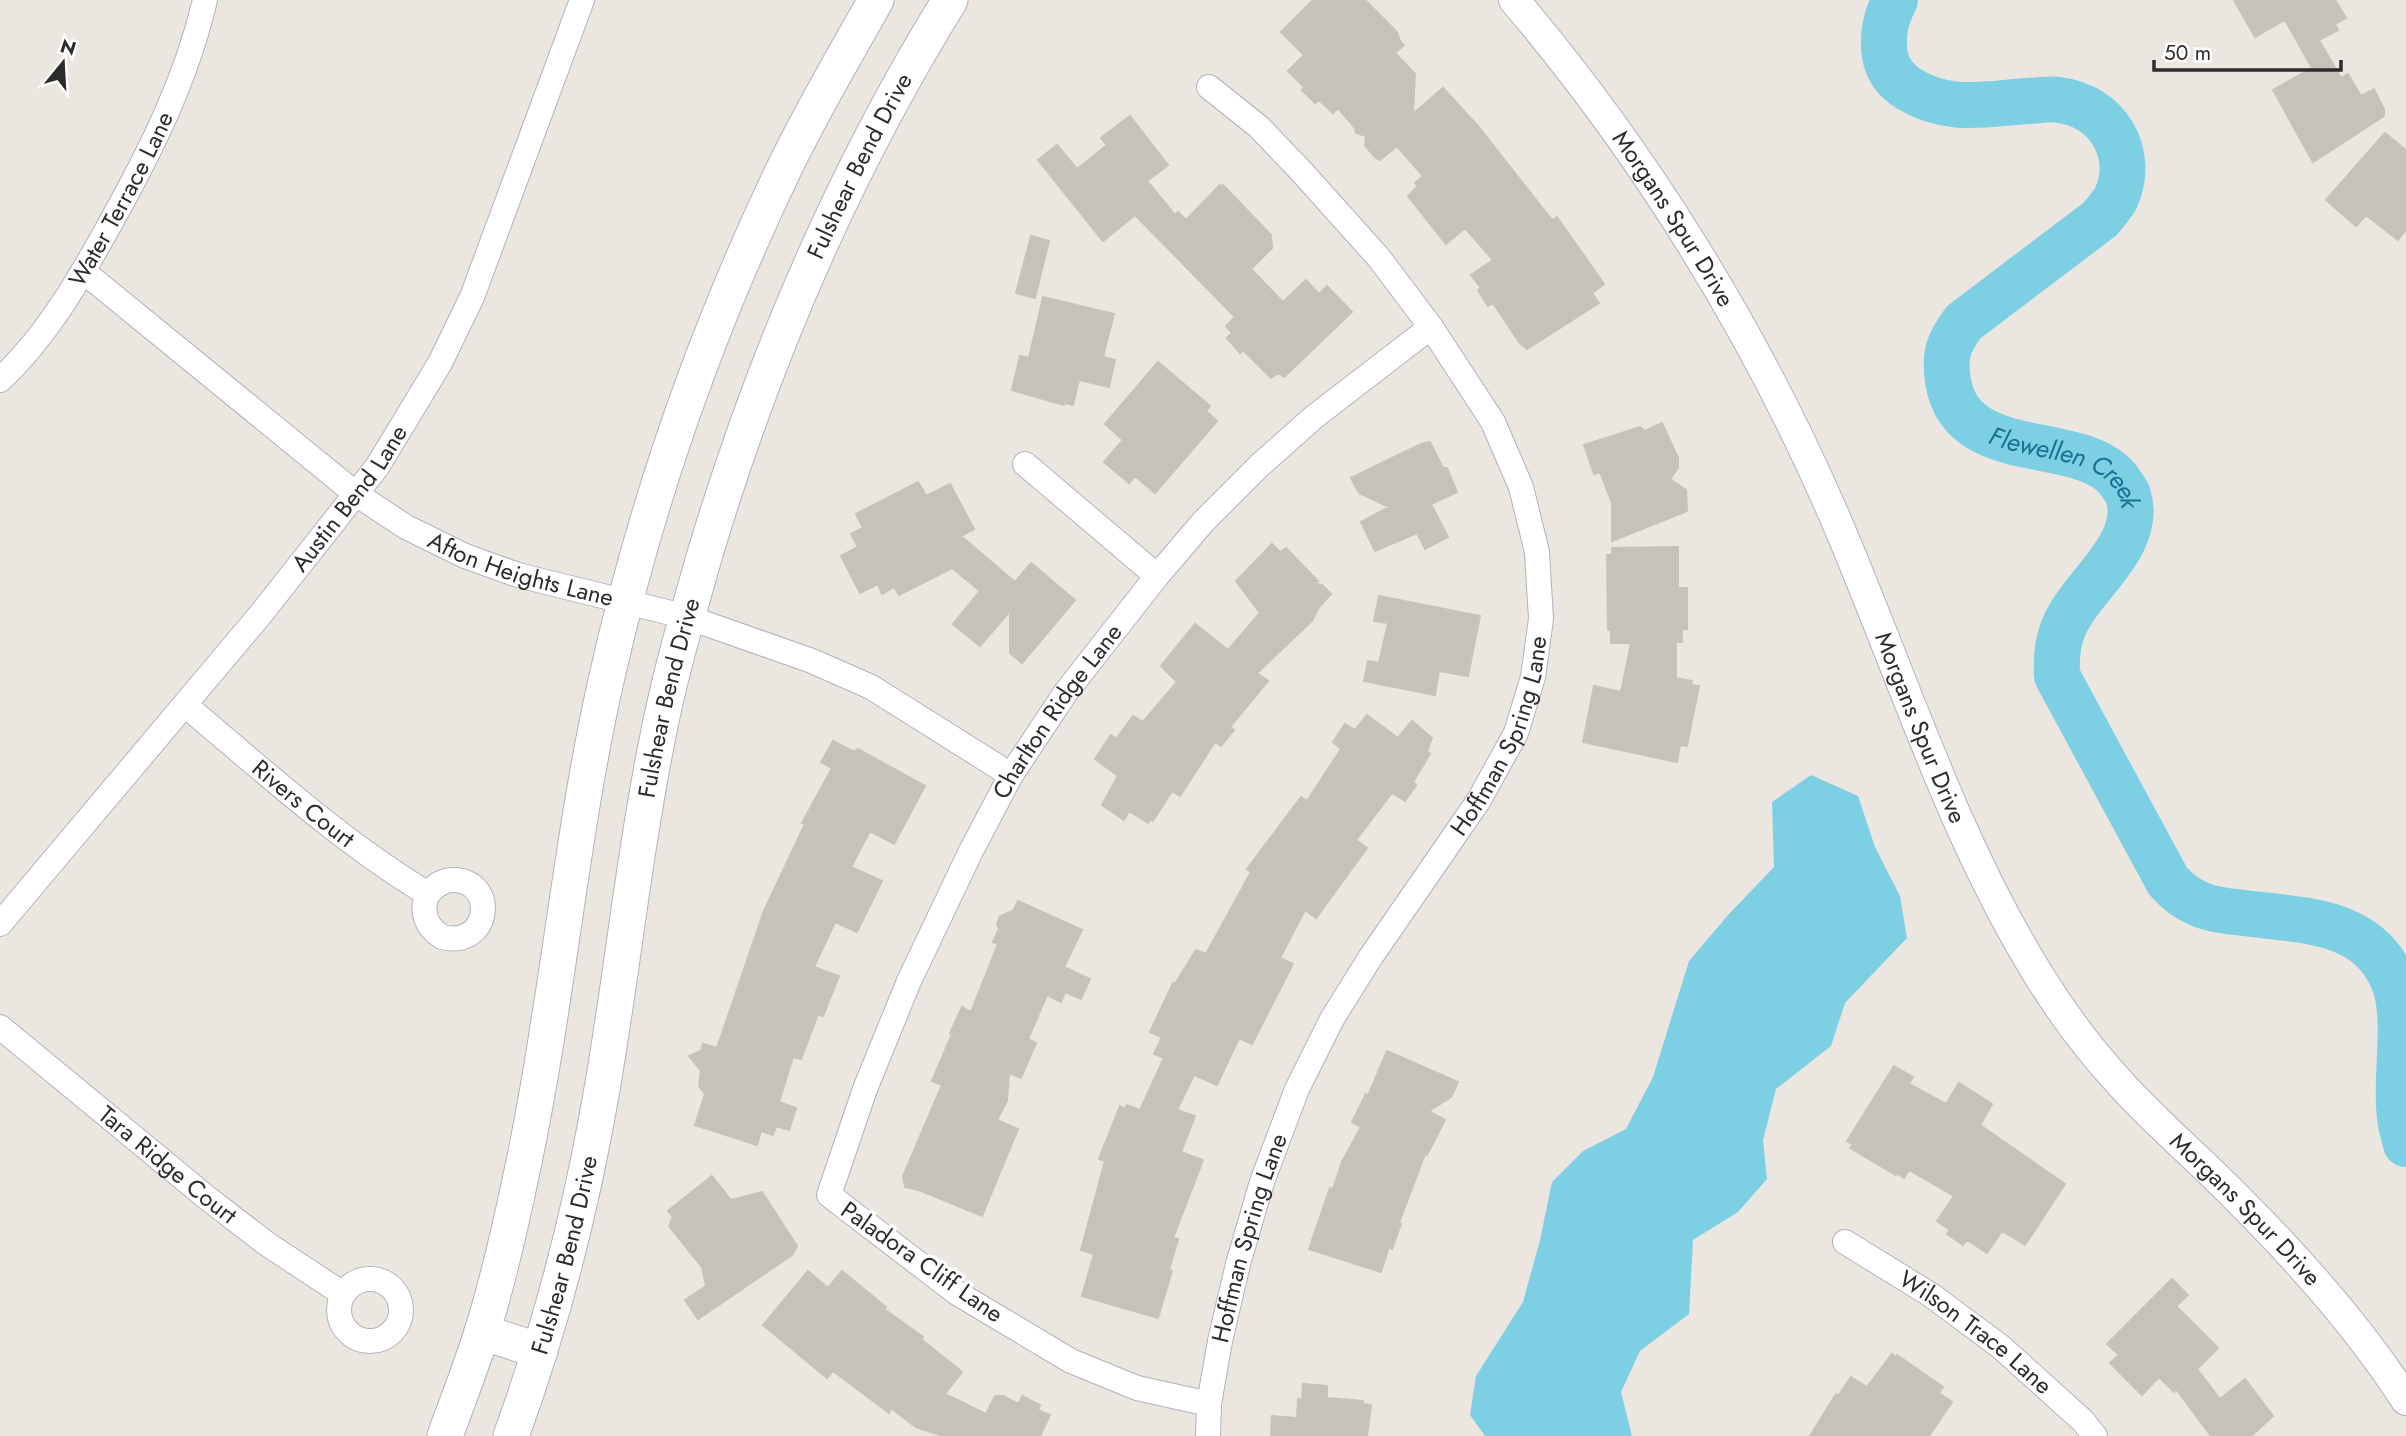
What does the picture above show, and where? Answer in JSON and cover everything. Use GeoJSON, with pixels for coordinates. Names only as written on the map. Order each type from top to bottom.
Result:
{"type":"FeatureCollection","features":[{"type":"Feature","properties":{"kind":"main road"},"geometry":{"type":"LineString","coordinates":[[445,1436],[482,1332],[527,1150],[582,805],[606,681],[626,601],[682,417],[724,302],[783,170],[876,0]]}},
{"type":"Feature","properties":{"kind":"main road","name":"Fulshear Bend Drive"},"geometry":{"type":"LineString","coordinates":[[511,1436],[540,1351],[589,1160],[610,1044],[651,770],[687,617],[741,440],[790,312],[828,223],[895,93],[950,0]]}},
{"type":"Feature","properties":{"kind":"main road"},"geometry":{"type":"LineString","coordinates":[[482,1332],[540,1351]]}},
{"type":"Feature","properties":{"kind":"street","name":"Water Terrace Lane"},"geometry":{"type":"LineString","coordinates":[[0,380],[38,339],[84,272],[165,119],[185,70],[205,0]]}},
{"type":"Feature","properties":{"kind":"street","name":"Austin Bend Lane"},"geometry":{"type":"LineString","coordinates":[[0,924],[185,705],[376,467],[429,382],[468,307],[582,0]]}},
{"type":"Feature","properties":{"kind":"street","name":"Morgans Spur Drive"},"geometry":{"type":"LineString","coordinates":[[1514,0],[1590,95],[1637,162],[1689,242],[1760,363],[1797,433],[1833,514],[1967,837],[1997,902],[2038,975],[2074,1026],[2120,1083],[2238,1198],[2297,1260],[2348,1321],[2406,1400]]}},
{"type":"Feature","properties":{"kind":"street","name":"Hoffman Spring Lane"},"geometry":{"type":"LineString","coordinates":[[1208,1436],[1209,1404],[1238,1264],[1262,1182],[1297,1089],[1338,1009],[1479,800],[1516,733],[1533,677],[1541,619],[1537,552],[1521,487],[1493,422],[1431,327],[1379,258],[1259,127],[1209,87]]}},
{"type":"Feature","properties":{"kind":"street","name":"Afton Heights Lane"},"geometry":{"type":"LineString","coordinates":[[84,272],[356,494],[406,527],[465,556],[517,575],[687,617],[812,660],[871,687],[1011,775]]}},
{"type":"Feature","properties":{"kind":"street","name":"Charlton Ridge Lane"},"geometry":{"type":"LineString","coordinates":[[829,1195],[865,1089],[909,981],[971,851],[1011,775],[1066,692],[1203,522],[1260,465],[1314,417],[1431,327]]}},
{"type":"Feature","properties":{"kind":"street"},"geometry":{"type":"LineString","coordinates":[[1026,464],[1157,576]]}},
{"type":"Feature","properties":{"kind":"street","name":"Rivers Court"},"geometry":{"type":"LineString","coordinates":[[185,705],[364,853],[428,894]]}},
{"type":"Feature","properties":{"kind":"street","name":"Tara Ridge Court"},"geometry":{"type":"LineString","coordinates":[[0,1027],[206,1197],[267,1244],[343,1294]]}},
{"type":"Feature","properties":{"kind":"street","name":"Paladora Cliff Lane"},"geometry":{"type":"LineString","coordinates":[[829,1195],[957,1293],[1072,1361],[1137,1388],[1209,1404]]}},
{"type":"Feature","properties":{"kind":"street","name":"Wilson Trace Lane"},"geometry":{"type":"LineString","coordinates":[[1845,1242],[1931,1295],[2001,1347],[2083,1421],[2095,1436]]}},
{"type":"Feature","properties":{"kind":"water"},"geometry":{"type":"Polygon","coordinates":[[[1811,775],[1858,796],[1875,847],[1900,896],[1907,938],[1845,1003],[1831,1046],[1776,1089],[1763,1140],[1767,1179],[1738,1212],[1693,1240],[1689,1314],[1640,1351],[1621,1392],[1632,1436],[1485,1436],[1470,1415],[1476,1376],[1523,1302],[1552,1182],[1583,1151],[1626,1129],[1653,1077],[1689,961],[1774,867],[1772,802],[1811,775]]]}},
{"type":"Feature","properties":{"kind":"building"},"geometry":{"type":"Polygon","coordinates":[[[1313,0],[1365,0],[1397,32],[1404,45],[1395,53],[1415,74],[1413,114],[1443,88],[1477,125],[1552,220],[1557,217],[1604,284],[1592,293],[1599,303],[1527,349],[1519,342],[1493,303],[1488,306],[1478,290],[1481,288],[1471,275],[1493,260],[1465,228],[1446,244],[1408,196],[1418,186],[1415,183],[1423,176],[1397,146],[1380,160],[1376,158],[1365,146],[1366,136],[1356,133],[1355,128],[1338,108],[1333,113],[1319,100],[1315,103],[1288,71],[1304,55],[1281,32],[1313,0]]]}},
{"type":"Feature","properties":{"kind":"building"},"geometry":{"type":"Polygon","coordinates":[[[2234,0],[2335,0],[2346,18],[2335,24],[2338,30],[2319,40],[2341,78],[2348,74],[2361,96],[2374,89],[2384,109],[2384,116],[2313,162],[2273,90],[2312,68],[2285,20],[2255,37],[2234,0]]]}},
{"type":"Feature","properties":{"kind":"building"},"geometry":{"type":"Polygon","coordinates":[[[1130,116],[1168,165],[1147,181],[1175,215],[1178,212],[1186,220],[1223,185],[1271,235],[1272,248],[1251,269],[1283,302],[1306,280],[1319,294],[1327,286],[1352,312],[1284,377],[1278,373],[1271,378],[1243,350],[1240,353],[1227,338],[1232,333],[1226,326],[1235,317],[1135,215],[1103,241],[1038,160],[1057,145],[1077,169],[1107,145],[1101,138],[1130,116]]]}},
{"type":"Feature","properties":{"kind":"building"},"geometry":{"type":"Polygon","coordinates":[[[2385,133],[2406,150],[2406,230],[2398,240],[2366,215],[2356,226],[2326,200],[2385,133]]]}},
{"type":"Feature","properties":{"kind":"building"},"geometry":{"type":"Polygon","coordinates":[[[1031,236],[1049,241],[1035,298],[1016,293],[1031,236]]]}},
{"type":"Feature","properties":{"kind":"building"},"geometry":{"type":"Polygon","coordinates":[[[1043,297],[1114,314],[1103,357],[1115,360],[1109,387],[1079,380],[1073,405],[1064,405],[1012,390],[1020,356],[1029,358],[1043,297]]]}},
{"type":"Feature","properties":{"kind":"building"},"geometry":{"type":"Polygon","coordinates":[[[1158,362],[1210,406],[1206,411],[1217,421],[1155,493],[1135,476],[1129,483],[1104,462],[1123,440],[1105,424],[1158,362]]]}},
{"type":"Feature","properties":{"kind":"building"},"geometry":{"type":"Polygon","coordinates":[[[1662,423],[1678,458],[1678,468],[1670,479],[1686,490],[1687,511],[1612,541],[1612,503],[1600,472],[1594,474],[1584,445],[1640,427],[1645,431],[1662,423]]]}},
{"type":"Feature","properties":{"kind":"building"},"geometry":{"type":"Polygon","coordinates":[[[1430,442],[1443,468],[1447,468],[1457,492],[1431,504],[1448,537],[1425,549],[1417,533],[1375,551],[1361,522],[1389,507],[1359,493],[1351,478],[1430,442]]]}},
{"type":"Feature","properties":{"kind":"building"},"geometry":{"type":"Polygon","coordinates":[[[918,482],[926,496],[950,484],[974,529],[961,536],[1015,582],[1031,563],[1075,600],[1022,663],[1010,653],[1010,611],[980,646],[953,624],[980,591],[952,568],[899,595],[894,587],[882,594],[878,584],[860,593],[841,556],[858,547],[851,534],[863,528],[856,514],[918,482]]]}},
{"type":"Feature","properties":{"kind":"building"},"geometry":{"type":"Polygon","coordinates":[[[1272,544],[1280,552],[1286,548],[1318,581],[1312,583],[1322,585],[1331,594],[1319,607],[1312,621],[1257,673],[1268,681],[1230,727],[1234,730],[1221,746],[1215,742],[1180,796],[1172,791],[1153,821],[1151,819],[1148,823],[1129,811],[1124,820],[1102,805],[1118,776],[1095,759],[1111,735],[1116,739],[1133,716],[1143,722],[1177,682],[1161,666],[1195,624],[1228,650],[1260,613],[1236,581],[1272,544]]]}},
{"type":"Feature","properties":{"kind":"building"},"geometry":{"type":"Polygon","coordinates":[[[1678,547],[1678,588],[1687,588],[1687,629],[1682,629],[1682,642],[1676,642],[1676,678],[1692,681],[1691,685],[1699,686],[1687,746],[1680,745],[1677,762],[1583,742],[1594,686],[1621,692],[1631,643],[1611,643],[1611,630],[1608,630],[1607,555],[1612,555],[1612,548],[1678,547]]]}},
{"type":"Feature","properties":{"kind":"building"},"geometry":{"type":"Polygon","coordinates":[[[1379,596],[1480,616],[1468,676],[1439,671],[1435,695],[1364,681],[1368,661],[1379,663],[1388,623],[1374,621],[1379,596]]]}},
{"type":"Feature","properties":{"kind":"building"},"geometry":{"type":"Polygon","coordinates":[[[1367,715],[1398,738],[1412,721],[1432,738],[1427,751],[1430,754],[1413,782],[1416,785],[1405,801],[1392,793],[1356,840],[1367,848],[1316,918],[1305,910],[1280,958],[1293,964],[1252,1044],[1239,1038],[1217,1085],[1194,1075],[1177,1110],[1195,1116],[1181,1152],[1203,1160],[1173,1238],[1178,1239],[1169,1270],[1172,1271],[1158,1318],[1082,1296],[1094,1254],[1081,1250],[1105,1161],[1099,1159],[1120,1106],[1125,1109],[1127,1105],[1140,1110],[1164,1058],[1154,1054],[1162,1037],[1150,1032],[1173,983],[1175,984],[1196,950],[1206,954],[1251,872],[1247,869],[1301,797],[1307,801],[1341,749],[1333,742],[1345,724],[1355,730],[1367,715]]]}},
{"type":"Feature","properties":{"kind":"building"},"geometry":{"type":"Polygon","coordinates":[[[833,741],[854,752],[858,749],[925,786],[894,844],[870,831],[851,867],[882,881],[857,932],[835,922],[814,967],[839,976],[823,1016],[818,1014],[801,1059],[793,1057],[779,1102],[796,1108],[789,1130],[776,1126],[773,1135],[761,1131],[757,1145],[695,1125],[705,1094],[699,1086],[701,1071],[689,1056],[701,1051],[703,1044],[717,1048],[764,911],[805,824],[802,823],[832,768],[821,762],[833,741]]]}},
{"type":"Feature","properties":{"kind":"building"},"geometry":{"type":"Polygon","coordinates":[[[1018,901],[1082,930],[1064,967],[1090,979],[1081,999],[1065,992],[1061,1002],[1047,995],[1028,1039],[1036,1043],[1021,1078],[1009,1073],[1007,1101],[997,1120],[1018,1129],[982,1216],[919,1190],[905,1187],[903,1176],[942,1085],[932,1081],[952,1034],[950,1033],[962,1007],[971,1012],[998,944],[993,942],[999,929],[997,924],[1000,916],[1013,911],[1018,901]]]}},
{"type":"Feature","properties":{"kind":"building"},"geometry":{"type":"Polygon","coordinates":[[[1387,1051],[1458,1082],[1451,1097],[1429,1111],[1445,1120],[1427,1155],[1425,1154],[1392,1249],[1389,1247],[1381,1272],[1309,1249],[1330,1188],[1333,1189],[1342,1162],[1361,1127],[1352,1122],[1366,1094],[1368,1096],[1387,1051]]]}},
{"type":"Feature","properties":{"kind":"building"},"geometry":{"type":"Polygon","coordinates":[[[1894,1066],[1913,1077],[1909,1084],[1946,1104],[1959,1083],[1992,1104],[1980,1125],[2065,1184],[2025,1245],[2002,1231],[1987,1253],[1967,1240],[1963,1245],[1947,1234],[1950,1230],[1937,1221],[1954,1196],[1909,1170],[1904,1178],[1897,1173],[1896,1175],[1850,1148],[1853,1144],[1847,1141],[1894,1066]]]}},
{"type":"Feature","properties":{"kind":"building"},"geometry":{"type":"Polygon","coordinates":[[[712,1176],[731,1200],[762,1192],[797,1246],[792,1255],[698,1319],[685,1300],[706,1286],[702,1267],[669,1226],[673,1217],[668,1211],[712,1176]]]}},
{"type":"Feature","properties":{"kind":"building"},"geometry":{"type":"Polygon","coordinates":[[[808,1271],[828,1288],[842,1271],[962,1372],[945,1394],[986,1414],[995,1396],[1003,1396],[1019,1404],[1022,1396],[1040,1405],[1038,1410],[1050,1415],[1040,1436],[943,1436],[916,1427],[891,1408],[889,1413],[833,1371],[827,1378],[763,1325],[808,1271]]]}},
{"type":"Feature","properties":{"kind":"building"},"geometry":{"type":"Polygon","coordinates":[[[2172,1279],[2188,1295],[2176,1306],[2218,1348],[2197,1369],[2220,1399],[2245,1379],[2273,1416],[2251,1436],[2211,1436],[2176,1389],[2174,1392],[2159,1377],[2142,1395],[2110,1363],[2119,1355],[2107,1344],[2172,1279]]]}},
{"type":"Feature","properties":{"kind":"building"},"geometry":{"type":"Polygon","coordinates":[[[1892,1354],[1943,1387],[1939,1393],[1952,1402],[1929,1436],[1810,1436],[1836,1394],[1838,1396],[1851,1377],[1867,1387],[1892,1354]]]}},
{"type":"Feature","properties":{"kind":"building"},"geometry":{"type":"Polygon","coordinates":[[[1303,1384],[1327,1386],[1327,1398],[1363,1401],[1363,1404],[1371,1405],[1367,1436],[1271,1436],[1272,1416],[1297,1418],[1298,1399],[1302,1400],[1303,1384]]]}},
{"type":"Feature","properties":{"kind":"waterway","name":"Flewellen Creek"},"geometry":{"type":"LineString","coordinates":[[1895,0],[1885,27],[1885,56],[1893,75],[1909,89],[1924,97],[1952,104],[2059,100],[2091,111],[2113,134],[2122,164],[2121,181],[2114,201],[2100,219],[1964,322],[1954,336],[1949,350],[1948,381],[1958,408],[1976,426],[1999,437],[2079,457],[2103,466],[2127,492],[2131,512],[2122,544],[2066,622],[2059,644],[2057,676],[2168,881],[2178,891],[2193,901],[2214,909],[2291,918],[2336,928],[2373,950],[2387,967],[2400,1007],[2399,1102],[2400,1121],[2406,1144]]}}]}
